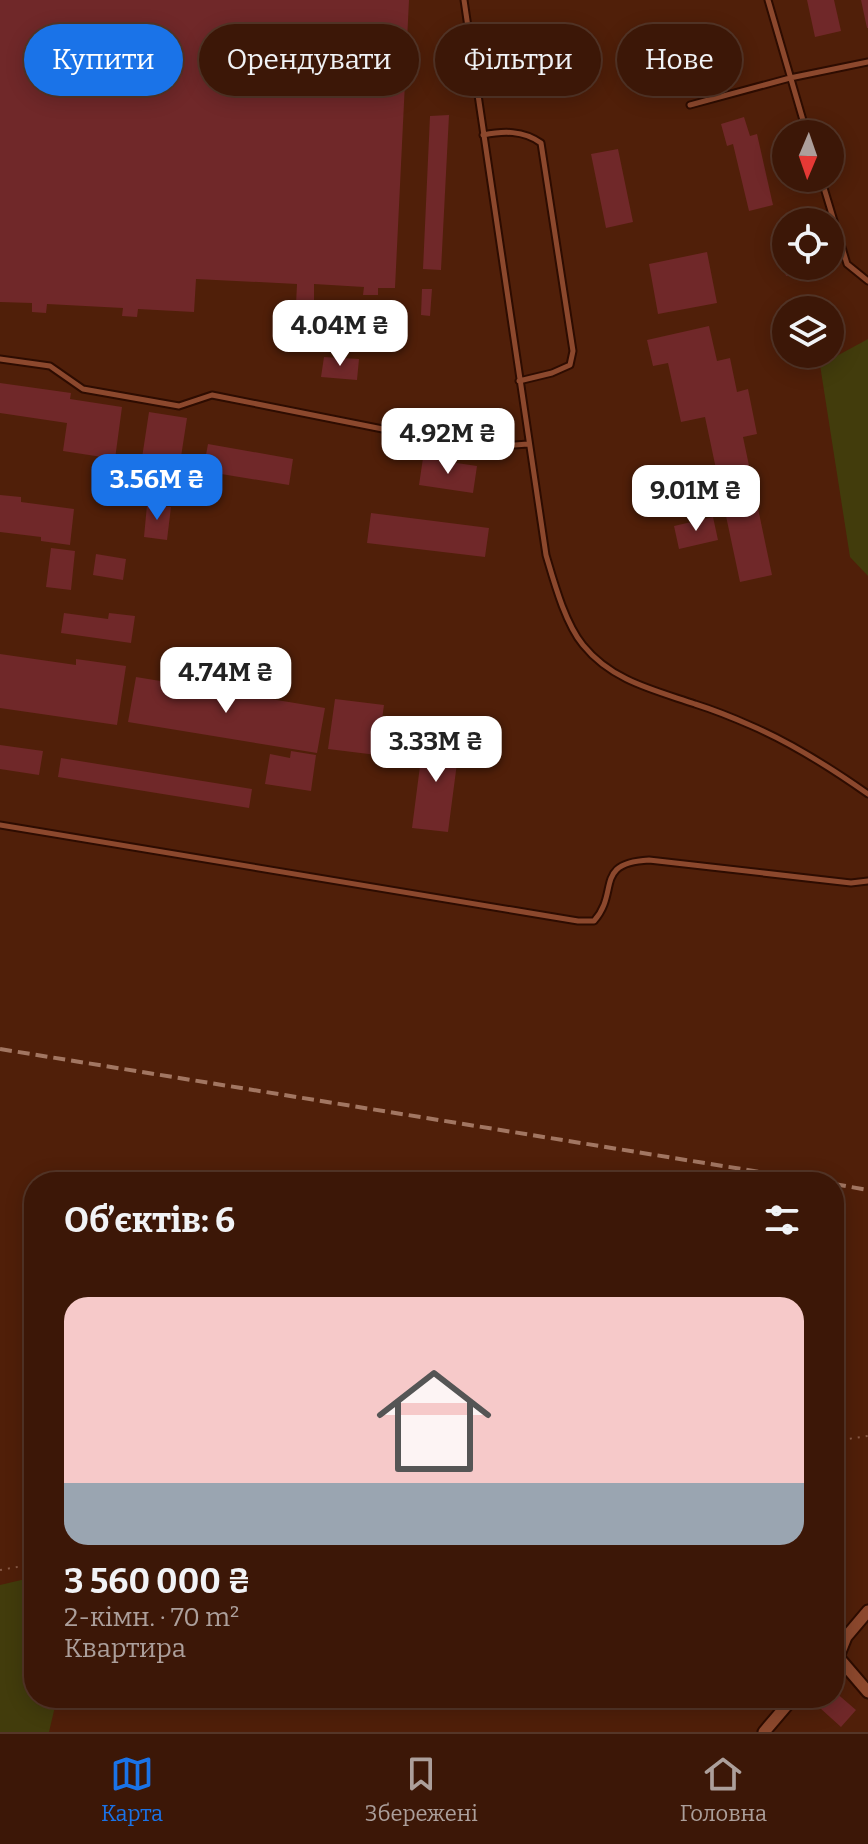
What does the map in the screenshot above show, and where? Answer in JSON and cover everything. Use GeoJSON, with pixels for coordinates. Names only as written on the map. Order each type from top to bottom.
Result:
{"type":"FeatureCollection","features":[{"type":"Feature","properties":{"kind":"street"},"geometry":{"type":"LineString","coordinates":[[844,1641],[868,1611]]}},
{"type":"Feature","properties":{"kind":"street"},"geometry":{"type":"LineString","coordinates":[[844,1666],[868,1692]]}},
{"type":"Feature","properties":{"kind":"street"},"geometry":{"type":"LineString","coordinates":[[764,1732],[784,1708]]}},
{"type":"Feature","properties":{"kind":"lane"},"geometry":{"type":"LineString","coordinates":[[464,0],[546,555],[559,596],[581,644],[605,667],[644,689],[697,704],[753,726],[805,751],[868,794]]}},
{"type":"Feature","properties":{"kind":"lane"},"geometry":{"type":"LineString","coordinates":[[768,0],[803,120]]}},
{"type":"Feature","properties":{"kind":"lane"},"geometry":{"type":"LineString","coordinates":[[690,105],[790,78],[868,62]]}},
{"type":"Feature","properties":{"kind":"lane"},"geometry":{"type":"LineString","coordinates":[[483,135],[512,132],[532,137],[541,143],[573,351],[570,365],[519,381]]}},
{"type":"Feature","properties":{"kind":"lane"},"geometry":{"type":"LineString","coordinates":[[825,192],[847,264],[868,281]]}},
{"type":"Feature","properties":{"kind":"lane"},"geometry":{"type":"LineString","coordinates":[[0,359],[50,366],[83,389],[179,406],[212,395],[478,448],[528,444]]}},
{"type":"Feature","properties":{"kind":"lane"},"geometry":{"type":"LineString","coordinates":[[0,825],[578,921],[594,921],[600,914],[614,871],[626,861],[649,860],[851,883],[868,881]]}},
{"type":"Feature","properties":{"kind":"path"},"geometry":{"type":"LineString","coordinates":[[844,1440],[868,1436]]}},
{"type":"Feature","properties":{"kind":"path"},"geometry":{"type":"LineString","coordinates":[[0,1570],[24,1566]]}},
{"type":"Feature","properties":{"kind":"shaded area"},"geometry":{"type":"Polygon","coordinates":[[[868,339],[868,576],[850,557],[820,368],[844,368],[844,352],[868,339]]]}},
{"type":"Feature","properties":{"kind":"shaded area"},"geometry":{"type":"Polygon","coordinates":[[[24,1579],[24,1708],[55,1708],[49,1732],[0,1732],[0,1585],[24,1579]]]}},
{"type":"Feature","properties":{"kind":"building"},"geometry":{"type":"Polygon","coordinates":[[[0,0],[409,0],[408,24],[199,24],[199,96],[404,96],[395,288],[378,288],[378,295],[363,295],[364,287],[314,284],[314,328],[295,326],[297,284],[196,279],[194,312],[138,309],[137,317],[122,316],[123,308],[47,304],[46,313],[32,312],[32,303],[0,302],[0,0]]]}},
{"type":"Feature","properties":{"kind":"building"},"geometry":{"type":"Polygon","coordinates":[[[807,0],[834,0],[841,31],[815,37],[807,0]]]}},
{"type":"Feature","properties":{"kind":"building"},"geometry":{"type":"Polygon","coordinates":[[[861,0],[868,0],[868,28],[867,28],[861,0]]]}},
{"type":"Feature","properties":{"kind":"building"},"geometry":{"type":"Polygon","coordinates":[[[449,115],[441,270],[423,269],[430,116],[449,115]]]}},
{"type":"Feature","properties":{"kind":"building"},"geometry":{"type":"Polygon","coordinates":[[[744,117],[750,136],[757,134],[773,205],[749,211],[733,144],[727,146],[721,124],[744,117]]]}},
{"type":"Feature","properties":{"kind":"building"},"geometry":{"type":"Polygon","coordinates":[[[618,149],[633,222],[606,228],[591,154],[618,149]]]}},
{"type":"Feature","properties":{"kind":"building"},"geometry":{"type":"Polygon","coordinates":[[[707,252],[717,303],[658,314],[649,264],[707,252]]]}},
{"type":"Feature","properties":{"kind":"building"},"geometry":{"type":"Polygon","coordinates":[[[422,289],[432,289],[430,316],[421,315],[422,289]]]}},
{"type":"Feature","properties":{"kind":"building"},"geometry":{"type":"Polygon","coordinates":[[[709,326],[717,361],[730,358],[737,392],[748,389],[757,434],[743,437],[772,575],[740,582],[705,417],[681,422],[668,363],[653,366],[647,340],[709,326]]]}},
{"type":"Feature","properties":{"kind":"building"},"geometry":{"type":"Polygon","coordinates":[[[324,357],[359,359],[357,380],[321,377],[324,357]]]}},
{"type":"Feature","properties":{"kind":"building"},"geometry":{"type":"Polygon","coordinates":[[[0,383],[71,393],[70,399],[122,407],[115,459],[63,451],[67,423],[0,413],[0,383]]]}},
{"type":"Feature","properties":{"kind":"building"},"geometry":{"type":"Polygon","coordinates":[[[149,412],[187,418],[176,489],[138,484],[149,412]]]}},
{"type":"Feature","properties":{"kind":"building"},"geometry":{"type":"Polygon","coordinates":[[[208,444],[293,459],[289,485],[203,471],[208,444]]]}},
{"type":"Feature","properties":{"kind":"building"},"geometry":{"type":"Polygon","coordinates":[[[423,458],[477,466],[473,493],[419,485],[423,458]]]}},
{"type":"Feature","properties":{"kind":"building"},"geometry":{"type":"Polygon","coordinates":[[[0,495],[21,497],[21,502],[74,509],[70,545],[41,541],[41,537],[0,532],[0,495]]]}},
{"type":"Feature","properties":{"kind":"building"},"geometry":{"type":"Polygon","coordinates":[[[147,505],[171,507],[167,540],[144,537],[147,505]]]}},
{"type":"Feature","properties":{"kind":"building"},"geometry":{"type":"Polygon","coordinates":[[[371,513],[489,528],[485,557],[367,543],[371,513]]]}},
{"type":"Feature","properties":{"kind":"building"},"geometry":{"type":"Polygon","coordinates":[[[713,517],[718,540],[679,549],[674,526],[713,517]]]}},
{"type":"Feature","properties":{"kind":"building"},"geometry":{"type":"Polygon","coordinates":[[[51,548],[75,551],[71,590],[46,587],[51,548]]]}},
{"type":"Feature","properties":{"kind":"building"},"geometry":{"type":"Polygon","coordinates":[[[96,554],[126,559],[123,580],[93,575],[96,554]]]}},
{"type":"Feature","properties":{"kind":"building"},"geometry":{"type":"Polygon","coordinates":[[[64,613],[108,619],[109,613],[135,616],[131,643],[61,633],[64,613]]]}},
{"type":"Feature","properties":{"kind":"building"},"geometry":{"type":"Polygon","coordinates":[[[0,654],[76,665],[76,659],[126,666],[117,725],[0,708],[0,654]]]}},
{"type":"Feature","properties":{"kind":"building"},"geometry":{"type":"Polygon","coordinates":[[[136,677],[325,708],[317,753],[128,722],[136,677]]]}},
{"type":"Feature","properties":{"kind":"building"},"geometry":{"type":"Polygon","coordinates":[[[335,699],[384,705],[377,755],[328,749],[335,699]]]}},
{"type":"Feature","properties":{"kind":"building"},"geometry":{"type":"Polygon","coordinates":[[[424,735],[460,740],[448,832],[412,828],[424,735]]]}},
{"type":"Feature","properties":{"kind":"building"},"geometry":{"type":"Polygon","coordinates":[[[0,745],[43,751],[39,775],[0,769],[0,745]]]}},
{"type":"Feature","properties":{"kind":"building"},"geometry":{"type":"Polygon","coordinates":[[[291,751],[316,755],[311,791],[265,784],[270,754],[290,758],[291,751]]]}},
{"type":"Feature","properties":{"kind":"building"},"geometry":{"type":"Polygon","coordinates":[[[61,758],[252,789],[249,808],[58,777],[61,758]]]}},
{"type":"Feature","properties":{"kind":"building"},"geometry":{"type":"Polygon","coordinates":[[[844,1700],[856,1710],[841,1727],[820,1708],[844,1708],[844,1700]]]}},
{"type":"Feature","properties":{"kind":"railway"},"geometry":{"type":"LineString","coordinates":[[0,1049],[760,1172]]}},
{"type":"Feature","properties":{"kind":"railway"},"geometry":{"type":"LineString","coordinates":[[844,1186],[868,1190]]}}]}
